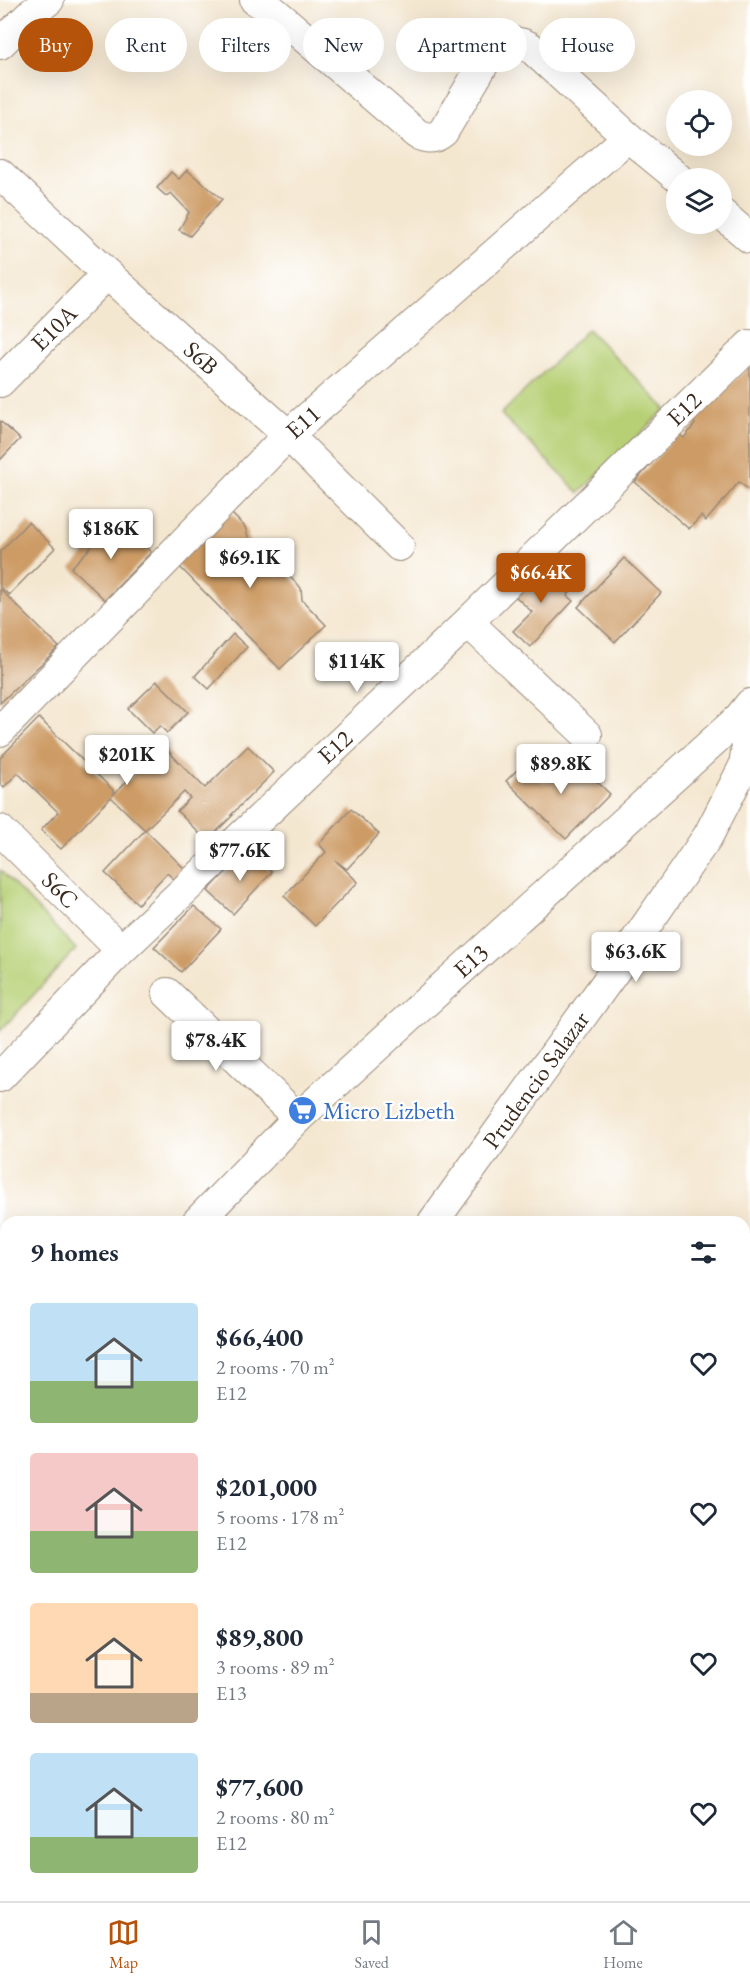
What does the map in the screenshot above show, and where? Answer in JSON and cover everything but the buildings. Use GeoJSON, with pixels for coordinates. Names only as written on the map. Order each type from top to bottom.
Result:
{"type":"FeatureCollection","features":[{"type":"Feature","properties":{"kind":"street"},"geometry":{"type":"LineString","coordinates":[[0,44],[49,0]]}},
{"type":"Feature","properties":{"kind":"street"},"geometry":{"type":"LineString","coordinates":[[255,0],[271,9],[417,134],[424,137],[437,137],[443,132],[492,50],[502,43],[521,42],[530,47],[628,137],[666,168]]}},
{"type":"Feature","properties":{"kind":"street","name":"E11"},"geometry":{"type":"LineString","coordinates":[[0,731],[288,435],[628,137]]}},
{"type":"Feature","properties":{"kind":"street","name":"S6B"},"geometry":{"type":"LineString","coordinates":[[0,174],[107,274],[288,435],[399,546]]}},
{"type":"Feature","properties":{"kind":"street"},"geometry":{"type":"LineString","coordinates":[[732,223],[750,238]]}},
{"type":"Feature","properties":{"kind":"street","name":"E10A"},"geometry":{"type":"LineString","coordinates":[[0,382],[107,274]]}},
{"type":"Feature","properties":{"kind":"street","name":"E12"},"geometry":{"type":"LineString","coordinates":[[0,1077],[121,950],[468,622],[750,345]]}},
{"type":"Feature","properties":{"kind":"street"},"geometry":{"type":"LineString","coordinates":[[468,622],[587,735]]}},
{"type":"Feature","properties":{"kind":"street","name":"E13"},"geometry":{"type":"LineString","coordinates":[[203,1216],[298,1118],[744,711]]}},
{"type":"Feature","properties":{"kind":"street","name":"Prudencio Salazar"},"geometry":{"type":"LineString","coordinates":[[437,1216],[614,972],[708,836],[744,766],[747,744],[744,711]]}},
{"type":"Feature","properties":{"kind":"street","name":"S6C"},"geometry":{"type":"LineString","coordinates":[[0,830],[121,950]]}},
{"type":"Feature","properties":{"kind":"street"},"geometry":{"type":"LineString","coordinates":[[167,993],[298,1118]]}},
{"type":"Feature","properties":{"kind":"green space"},"geometry":{"type":"Polygon","coordinates":[[[588,329],[666,409],[579,493],[501,414],[588,329]]]}},
{"type":"Feature","properties":{"kind":"green space"},"geometry":{"type":"Polygon","coordinates":[[[0,870],[76,949],[0,1031],[0,870]]]}},
{"type":"Feature","properties":{"kind":"place","name":"Micro Lizbeth"},"geometry":{"type":"Point","coordinates":[302,1111]}}]}
